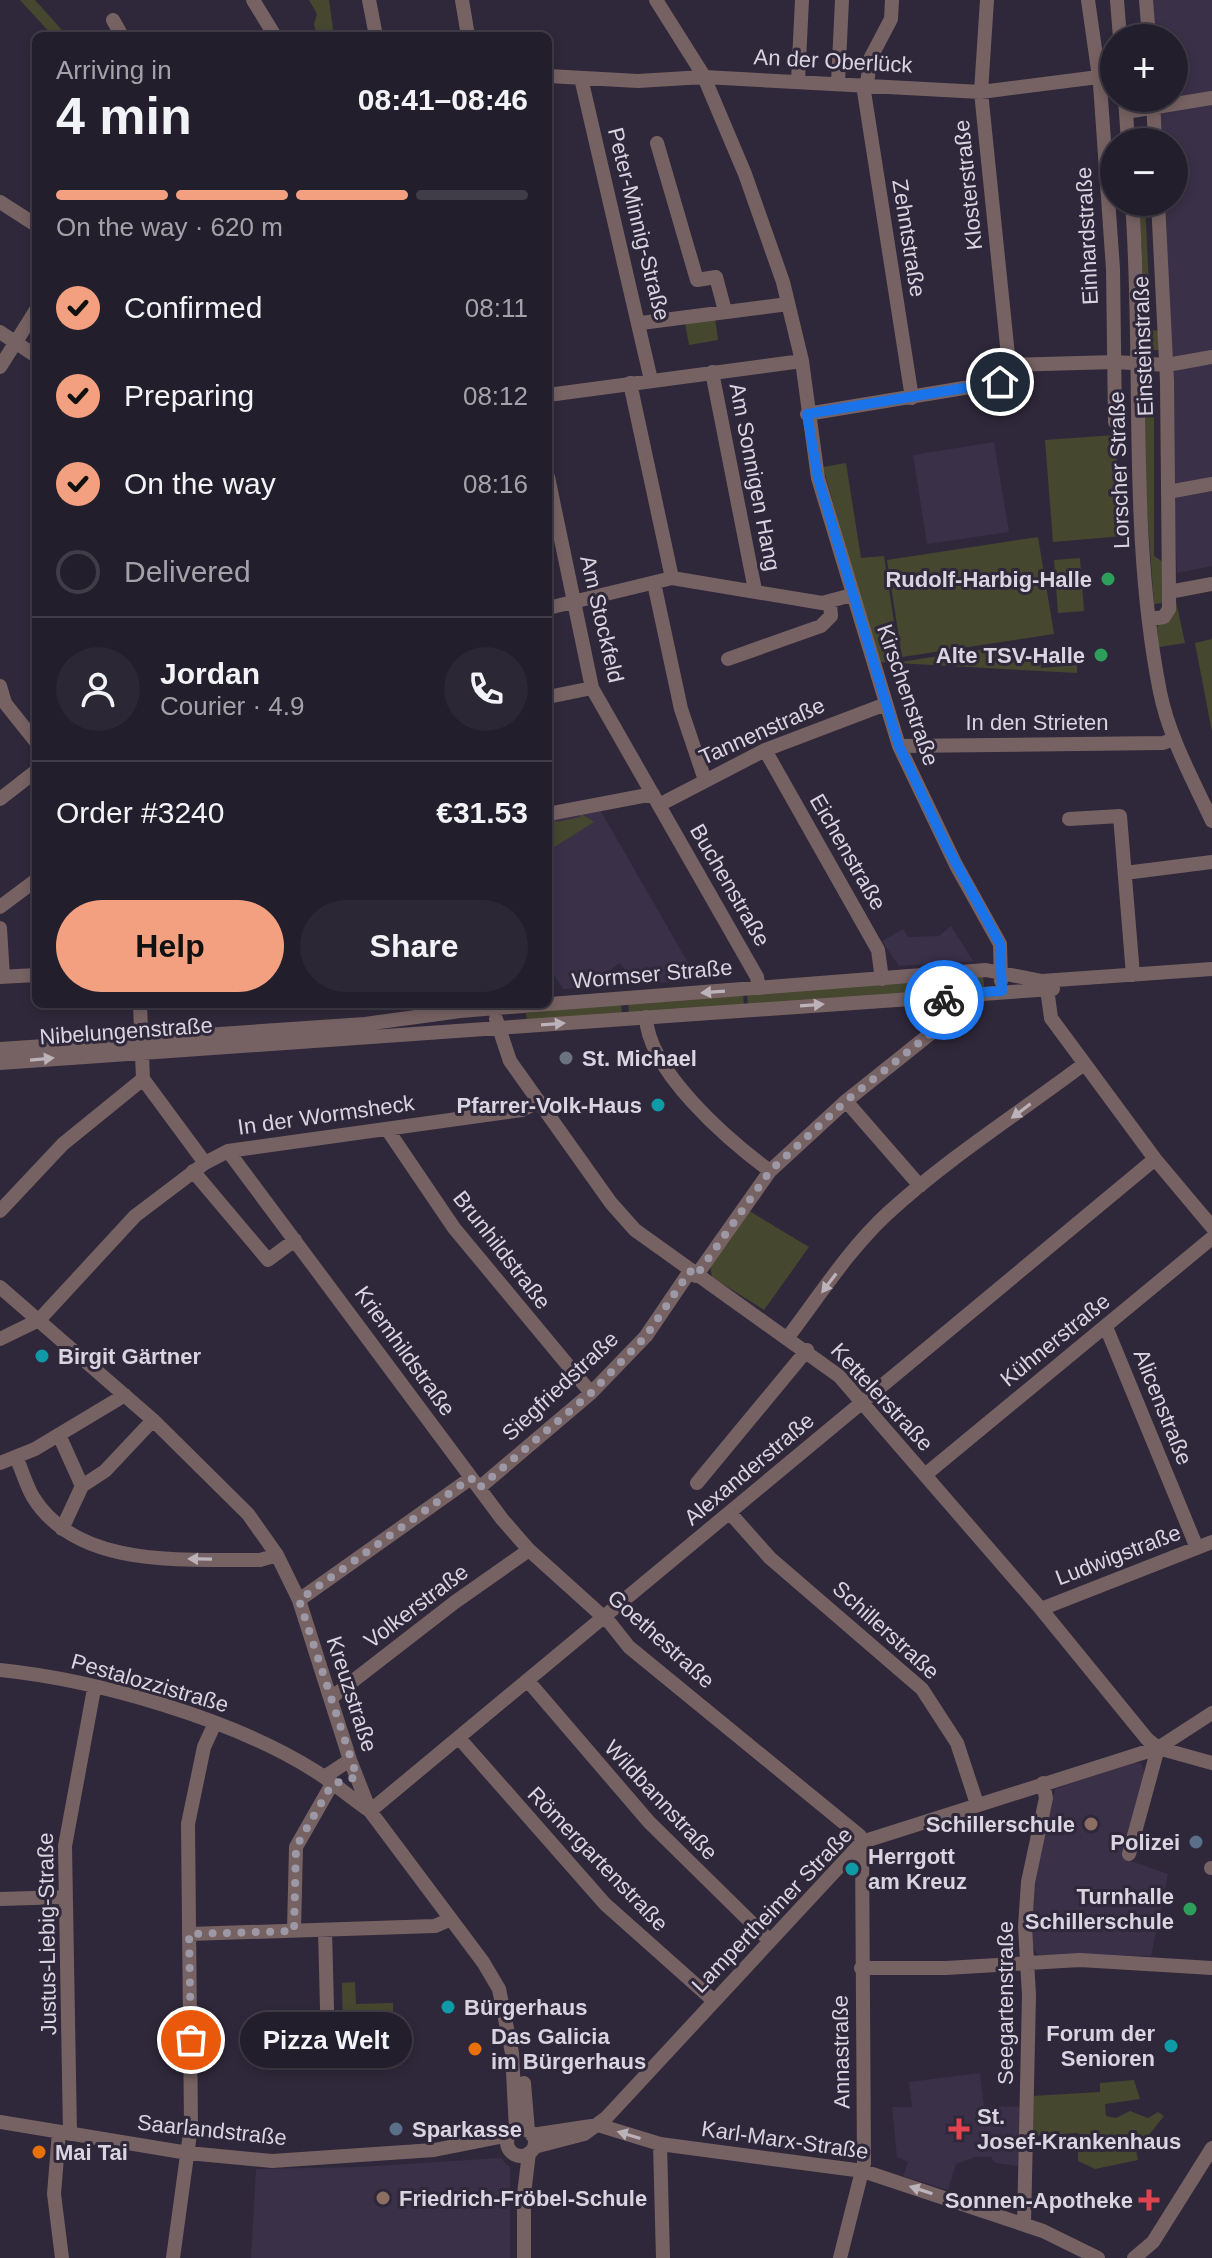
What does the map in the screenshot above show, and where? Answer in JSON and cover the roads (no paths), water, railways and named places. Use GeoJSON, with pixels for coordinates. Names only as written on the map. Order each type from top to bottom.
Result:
{"type":"FeatureCollection","features":[{"type":"Feature","properties":{"kind":"street"},"geometry":{"type":"LineString","coordinates":[[253,0],[273,32]]}},
{"type":"Feature","properties":{"kind":"street"},"geometry":{"type":"LineString","coordinates":[[369,0],[375,32]]}},
{"type":"Feature","properties":{"kind":"street"},"geometry":{"type":"LineString","coordinates":[[462,0],[467,32]]}},
{"type":"Feature","properties":{"kind":"street","name":"Kirschenstraße"},"geometry":{"type":"LineString","coordinates":[[656,0],[704,77],[709,97],[719,111],[761,217],[802,361],[818,478],[899,746],[949,851],[1000,944],[1002,991]]}},
{"type":"Feature","properties":{"kind":"street"},"geometry":{"type":"LineString","coordinates":[[798,81],[802,0]]}},
{"type":"Feature","properties":{"kind":"street"},"geometry":{"type":"LineString","coordinates":[[838,83],[842,0]]}},
{"type":"Feature","properties":{"kind":"street","name":"Zehntstraße"},"geometry":{"type":"LineString","coordinates":[[892,0],[891,19],[870,59],[865,85],[912,398]]}},
{"type":"Feature","properties":{"kind":"street","name":"Klosterstraße"},"geometry":{"type":"LineString","coordinates":[[987,0],[981,92],[1009,365]]}},
{"type":"Feature","properties":{"kind":"street","name":"Einhardstraße"},"geometry":{"type":"LineString","coordinates":[[1088,0],[1100,51]]}},
{"type":"Feature","properties":{"kind":"street"},"geometry":{"type":"LineString","coordinates":[[1117,0],[1119,24]]}},
{"type":"Feature","properties":{"kind":"street"},"geometry":{"type":"LineString","coordinates":[[1146,0],[1148,24]]}},
{"type":"Feature","properties":{"kind":"street"},"geometry":{"type":"LineString","coordinates":[[113,20],[120,32]]}},
{"type":"Feature","properties":{"kind":"street","name":"An der Oberlück"},"geometry":{"type":"LineString","coordinates":[[552,76],[638,81],[704,77],[981,92],[1100,77]]}},
{"type":"Feature","properties":{"kind":"street","name":"Peter-Minnig-Straße"},"geometry":{"type":"LineString","coordinates":[[581,78],[641,323],[651,380]]}},
{"type":"Feature","properties":{"kind":"street"},"geometry":{"type":"LineString","coordinates":[[1188,100],[1212,98]]}},
{"type":"Feature","properties":{"kind":"street","name":"Einhardstraße"},"geometry":{"type":"LineString","coordinates":[[1107,112],[1115,422]]}},
{"type":"Feature","properties":{"kind":"street","name":"Peter-Minnig-Straße"},"geometry":{"type":"LineString","coordinates":[[657,143],[697,280],[716,277],[725,311]]}},
{"type":"Feature","properties":{"kind":"street"},"geometry":{"type":"LineString","coordinates":[[0,202],[32,222]]}},
{"type":"Feature","properties":{"kind":"street","name":"Lorscher Straße"},"geometry":{"type":"LineString","coordinates":[[1133,216],[1139,366],[1140,522],[1150,619],[1160,694],[1174,739],[1212,821]]}},
{"type":"Feature","properties":{"kind":"street","name":"Einsteinstraße"},"geometry":{"type":"LineString","coordinates":[[1159,216],[1167,365],[1169,592]]}},
{"type":"Feature","properties":{"kind":"street"},"geometry":{"type":"LineString","coordinates":[[641,323],[788,304]]}},
{"type":"Feature","properties":{"kind":"street"},"geometry":{"type":"LineString","coordinates":[[0,367],[32,316]]}},
{"type":"Feature","properties":{"kind":"street"},"geometry":{"type":"LineString","coordinates":[[0,332],[32,354]]}},
{"type":"Feature","properties":{"kind":"street"},"geometry":{"type":"LineString","coordinates":[[807,414],[1000,382],[1005,378],[1009,365],[1115,362],[1139,366],[1167,365],[1212,357]]}},
{"type":"Feature","properties":{"kind":"street"},"geometry":{"type":"LineString","coordinates":[[552,394],[802,361]]}},
{"type":"Feature","properties":{"kind":"street","name":"Am Sonnigen Hang"},"geometry":{"type":"LineString","coordinates":[[712,372],[755,590]]}},
{"type":"Feature","properties":{"kind":"street"},"geometry":{"type":"LineString","coordinates":[[630,383],[672,578]]}},
{"type":"Feature","properties":{"kind":"street"},"geometry":{"type":"LineString","coordinates":[[1168,492],[1212,484]]}},
{"type":"Feature","properties":{"kind":"street","name":"Am Stockfeld"},"geometry":{"type":"LineString","coordinates":[[552,500],[592,688],[656,800]]}},
{"type":"Feature","properties":{"kind":"street"},"geometry":{"type":"LineString","coordinates":[[552,607],[672,578],[830,602],[852,595]]}},
{"type":"Feature","properties":{"kind":"street"},"geometry":{"type":"LineString","coordinates":[[654,583],[681,709],[705,780]]}},
{"type":"Feature","properties":{"kind":"street"},"geometry":{"type":"LineString","coordinates":[[1150,619],[1164,617],[1169,609],[1169,592],[1212,584]]}},
{"type":"Feature","properties":{"kind":"street"},"geometry":{"type":"LineString","coordinates":[[728,659],[821,626],[831,616],[830,602]]}},
{"type":"Feature","properties":{"kind":"street"},"geometry":{"type":"LineString","coordinates":[[0,686],[5,703],[32,737]]}},
{"type":"Feature","properties":{"kind":"street"},"geometry":{"type":"LineString","coordinates":[[552,696],[592,688]]}},
{"type":"Feature","properties":{"kind":"street","name":"Tannenstraße"},"geometry":{"type":"LineString","coordinates":[[552,813],[656,800],[765,750],[886,704]]}},
{"type":"Feature","properties":{"kind":"street","name":"In den Strieten"},"geometry":{"type":"LineString","coordinates":[[899,746],[1163,743],[1174,739]]}},
{"type":"Feature","properties":{"kind":"street","name":"Eichenstraße"},"geometry":{"type":"LineString","coordinates":[[765,750],[878,950],[882,979]]}},
{"type":"Feature","properties":{"kind":"street"},"geometry":{"type":"LineString","coordinates":[[0,799],[32,774]]}},
{"type":"Feature","properties":{"kind":"street","name":"Buchenstraße"},"geometry":{"type":"LineString","coordinates":[[656,800],[757,977],[759,988]]}},
{"type":"Feature","properties":{"kind":"street"},"geometry":{"type":"LineString","coordinates":[[1069,819],[1120,816],[1133,975]]}},
{"type":"Feature","properties":{"kind":"street"},"geometry":{"type":"LineString","coordinates":[[1125,873],[1212,862]]}},
{"type":"Feature","properties":{"kind":"street"},"geometry":{"type":"LineString","coordinates":[[0,907],[32,883]]}},
{"type":"Feature","properties":{"kind":"street"},"geometry":{"type":"LineString","coordinates":[[0,928],[2,977],[32,975]]}},
{"type":"Feature","properties":{"kind":"street","name":"Wormser Straße"},"geometry":{"type":"LineString","coordinates":[[552,1004],[1002,972],[1046,985],[1212,969]]}},
{"type":"Feature","properties":{"kind":"street","name":"Nibelungenstraße"},"geometry":{"type":"LineString","coordinates":[[0,1063],[142,1045],[500,1028],[1002,991],[1046,985],[1212,978]]}},
{"type":"Feature","properties":{"kind":"street"},"geometry":{"type":"LineString","coordinates":[[1046,985],[1048,1013],[1155,1159],[1212,1227]]}},
{"type":"Feature","properties":{"kind":"street","name":"Siegfriedstraße"},"geometry":{"type":"LineString","coordinates":[[299,1600],[475,1483],[591,1393],[646,1336],[770,1171],[846,1101],[940,1026],[944,995]]}},
{"type":"Feature","properties":{"kind":"street"},"geometry":{"type":"LineString","coordinates":[[140,1008],[143,1079],[199,1167],[268,1260],[295,1240]]}},
{"type":"Feature","properties":{"kind":"street","name":"Wormser Straße"},"geometry":{"type":"LineString","coordinates":[[0,1049],[142,1045],[365,1024],[454,1008]]}},
{"type":"Feature","properties":{"kind":"street"},"geometry":{"type":"LineString","coordinates":[[447,1031],[459,1008]]}},
{"type":"Feature","properties":{"kind":"street"},"geometry":{"type":"LineString","coordinates":[[461,1008],[475,1029]]}},
{"type":"Feature","properties":{"kind":"street","name":"Wormser Straße"},"geometry":{"type":"LineString","coordinates":[[474,1008],[510,1008]]}},
{"type":"Feature","properties":{"kind":"street"},"geometry":{"type":"LineString","coordinates":[[500,1028],[510,1008]]}},
{"type":"Feature","properties":{"kind":"street","name":"Kettelerstraße"},"geometry":{"type":"LineString","coordinates":[[489,1009],[500,1028],[510,1061],[619,1212],[645,1239],[807,1350],[839,1376],[1158,1748]]}},
{"type":"Feature","properties":{"kind":"street"},"geometry":{"type":"LineString","coordinates":[[646,1017],[647,1039],[705,1117],[770,1171]]}},
{"type":"Feature","properties":{"kind":"street"},"geometry":{"type":"LineString","coordinates":[[788,1337],[856,1247],[920,1186],[1084,1064]]}},
{"type":"Feature","properties":{"kind":"street"},"geometry":{"type":"LineString","coordinates":[[0,1211],[63,1144],[143,1079]]}},
{"type":"Feature","properties":{"kind":"street","name":"In der Wormsheck"},"geometry":{"type":"LineString","coordinates":[[39,1320],[135,1216],[199,1167],[228,1151],[522,1110],[539,1101]]}},
{"type":"Feature","properties":{"kind":"street"},"geometry":{"type":"LineString","coordinates":[[846,1101],[920,1186]]}},
{"type":"Feature","properties":{"kind":"street","name":"Brunhildstraße"},"geometry":{"type":"LineString","coordinates":[[387,1129],[454,1228],[591,1393]]}},
{"type":"Feature","properties":{"kind":"street","name":"Kriemhildstraße"},"geometry":{"type":"LineString","coordinates":[[228,1151],[475,1483]]}},
{"type":"Feature","properties":{"kind":"street","name":"Alexanderstraße"},"geometry":{"type":"LineString","coordinates":[[370,1811],[1155,1159]]}},
{"type":"Feature","properties":{"kind":"street","name":"Kühnerstraße"},"geometry":{"type":"LineString","coordinates":[[925,1475],[1212,1238]]}},
{"type":"Feature","properties":{"kind":"street","name":"Kreuzstraße"},"geometry":{"type":"LineString","coordinates":[[0,1287],[153,1420],[248,1514],[277,1555],[299,1600],[350,1760],[370,1811],[483,1962],[515,2024],[521,2051],[524,2258]]}},
{"type":"Feature","properties":{"kind":"street"},"geometry":{"type":"LineString","coordinates":[[0,1339],[39,1320]]}},
{"type":"Feature","properties":{"kind":"street","name":"Alicenstraße"},"geometry":{"type":"LineString","coordinates":[[1106,1327],[1197,1548]]}},
{"type":"Feature","properties":{"kind":"street"},"geometry":{"type":"LineString","coordinates":[[697,1483],[807,1350]]}},
{"type":"Feature","properties":{"kind":"street"},"geometry":{"type":"LineString","coordinates":[[0,1463],[59,1435],[125,1395]]}},
{"type":"Feature","properties":{"kind":"street"},"geometry":{"type":"LineString","coordinates":[[62,1529],[82,1486],[105,1471],[153,1420]]}},
{"type":"Feature","properties":{"kind":"street"},"geometry":{"type":"LineString","coordinates":[[59,1435],[82,1486]]}},
{"type":"Feature","properties":{"kind":"street"},"geometry":{"type":"LineString","coordinates":[[16,1457],[32,1496],[62,1529],[109,1549],[154,1558],[260,1560],[277,1555]]}},
{"type":"Feature","properties":{"kind":"street","name":"Goethestraße"},"geometry":{"type":"LineString","coordinates":[[475,1483],[529,1550],[604,1618],[629,1647],[860,1836],[862,1842]]}},
{"type":"Feature","properties":{"kind":"street","name":"Schillerstraße"},"geometry":{"type":"LineString","coordinates":[[730,1513],[770,1558],[922,1689],[957,1743],[977,1804]]}},
{"type":"Feature","properties":{"kind":"street","name":"Ludwigstraße"},"geometry":{"type":"LineString","coordinates":[[1041,1609],[1212,1542]]}},
{"type":"Feature","properties":{"kind":"street","name":"Volkerstraße"},"geometry":{"type":"LineString","coordinates":[[331,1698],[455,1602],[529,1550]]}},
{"type":"Feature","properties":{"kind":"street","name":"Pestalozzistraße"},"geometry":{"type":"LineString","coordinates":[[0,1670],[154,1703],[215,1723],[328,1780],[370,1811]]}},
{"type":"Feature","properties":{"kind":"street","name":"Wildbannstraße"},"geometry":{"type":"LineString","coordinates":[[528,1681],[632,1804],[770,1941]]}},
{"type":"Feature","properties":{"kind":"street","name":"Justus-Liebig-Straße"},"geometry":{"type":"LineString","coordinates":[[62,2258],[54,2194],[64,2133],[65,1897],[69,1809],[94,1689]]}},
{"type":"Feature","properties":{"kind":"street","name":"Lampertheimer Straße"},"geometry":{"type":"LineString","coordinates":[[598,2125],[862,1842],[1158,1748],[1212,1713]]}},
{"type":"Feature","properties":{"kind":"street"},"geometry":{"type":"LineString","coordinates":[[173,2258],[188,2153],[192,2097],[188,1824],[204,1747],[215,1723]]}},
{"type":"Feature","properties":{"kind":"street","name":"Römergartenstraße"},"geometry":{"type":"LineString","coordinates":[[459,1738],[605,1904],[714,2001]]}},
{"type":"Feature","properties":{"kind":"street"},"geometry":{"type":"LineString","coordinates":[[1129,1854],[1158,1748],[1212,1763]]}},
{"type":"Feature","properties":{"kind":"street"},"geometry":{"type":"LineString","coordinates":[[294,1931],[296,1847],[328,1780],[350,1760]]}},
{"type":"Feature","properties":{"kind":"street"},"geometry":{"type":"LineString","coordinates":[[328,1780],[357,1777]]}},
{"type":"Feature","properties":{"kind":"street","name":"Seegartenstraße"},"geometry":{"type":"LineString","coordinates":[[1024,2224],[1028,1882],[1046,1798],[1043,1783]]}},
{"type":"Feature","properties":{"kind":"street","name":"Annastraße"},"geometry":{"type":"LineString","coordinates":[[840,2258],[863,2171],[862,1842]]}},
{"type":"Feature","properties":{"kind":"street"},"geometry":{"type":"LineString","coordinates":[[0,1899],[65,1897]]}},
{"type":"Feature","properties":{"kind":"street"},"geometry":{"type":"LineString","coordinates":[[189,1934],[435,1926],[451,1919]]}},
{"type":"Feature","properties":{"kind":"street"},"geometry":{"type":"LineString","coordinates":[[325,1930],[328,2047]]}},
{"type":"Feature","properties":{"kind":"street"},"geometry":{"type":"LineString","coordinates":[[861,1968],[946,1968],[1118,1960],[1212,1968]]}},
{"type":"Feature","properties":{"kind":"street","name":"Saarlandstraße"},"geometry":{"type":"LineString","coordinates":[[0,2122],[188,2153],[288,2161],[522,2142]]}},
{"type":"Feature","properties":{"kind":"street"},"geometry":{"type":"LineString","coordinates":[[522,2142],[566,2141],[598,2125]]}},
{"type":"Feature","properties":{"kind":"street","name":"Karl-Marx-Straße"},"geometry":{"type":"LineString","coordinates":[[598,2125],[660,2144],[863,2171],[1024,2224],[1098,2258]]}},
{"type":"Feature","properties":{"kind":"street"},"geometry":{"type":"LineString","coordinates":[[660,2144],[663,2258]]}},
{"type":"Feature","properties":{"kind":"street"},"geometry":{"type":"LineString","coordinates":[[1134,2258],[1153,2242],[1212,2149]]}},
{"type":"Feature","properties":{"kind":"place","name":"Rudolf-Harbig-Halle"},"geometry":{"type":"Point","coordinates":[1108,579]}},
{"type":"Feature","properties":{"kind":"place","name":"Alte TSV-Halle"},"geometry":{"type":"Point","coordinates":[1101,655]}},
{"type":"Feature","properties":{"kind":"place","name":"St. Michael"},"geometry":{"type":"Point","coordinates":[566,1058]}},
{"type":"Feature","properties":{"kind":"place","name":"Pfarrer-Volk-Haus"},"geometry":{"type":"Point","coordinates":[658,1105]}},
{"type":"Feature","properties":{"kind":"place","name":"Birgit Gärtner"},"geometry":{"type":"Point","coordinates":[42,1356]}},
{"type":"Feature","properties":{"kind":"place","name":"Schillerschule"},"geometry":{"type":"Point","coordinates":[1091,1824]}},
{"type":"Feature","properties":{"kind":"place","name":"Polizei"},"geometry":{"type":"Point","coordinates":[1196,1842]}},
{"type":"Feature","properties":{"kind":"place","name":"Herrgott am Kreuz"},"geometry":{"type":"Point","coordinates":[852,1869]}},
{"type":"Feature","properties":{"kind":"place","name":"Turnhalle Schillerschule"},"geometry":{"type":"Point","coordinates":[1190,1909]}},
{"type":"Feature","properties":{"kind":"place","name":"Bürgerhaus"},"geometry":{"type":"Point","coordinates":[448,2007]}},
{"type":"Feature","properties":{"kind":"place","name":"Pizza Welt"},"geometry":{"type":"Point","coordinates":[191,2040]}},
{"type":"Feature","properties":{"kind":"place","name":"Forum der Senioren"},"geometry":{"type":"Point","coordinates":[1171,2046]}},
{"type":"Feature","properties":{"kind":"place","name":"Das Galicia im Bürgerhaus"},"geometry":{"type":"Point","coordinates":[475,2049]}},
{"type":"Feature","properties":{"kind":"place","name":"Sparkasse"},"geometry":{"type":"Point","coordinates":[396,2129]}},
{"type":"Feature","properties":{"kind":"place","name":"St. Josef-Krankenhaus"},"geometry":{"type":"Point","coordinates":[959,2129]}},
{"type":"Feature","properties":{"kind":"place","name":"Mai Tai"},"geometry":{"type":"Point","coordinates":[39,2152]}},
{"type":"Feature","properties":{"kind":"place","name":"Friedrich-Fröbel-Schule"},"geometry":{"type":"Point","coordinates":[383,2198]}},
{"type":"Feature","properties":{"kind":"place","name":"Sonnen-Apotheke"},"geometry":{"type":"Point","coordinates":[1149,2200]}}]}
